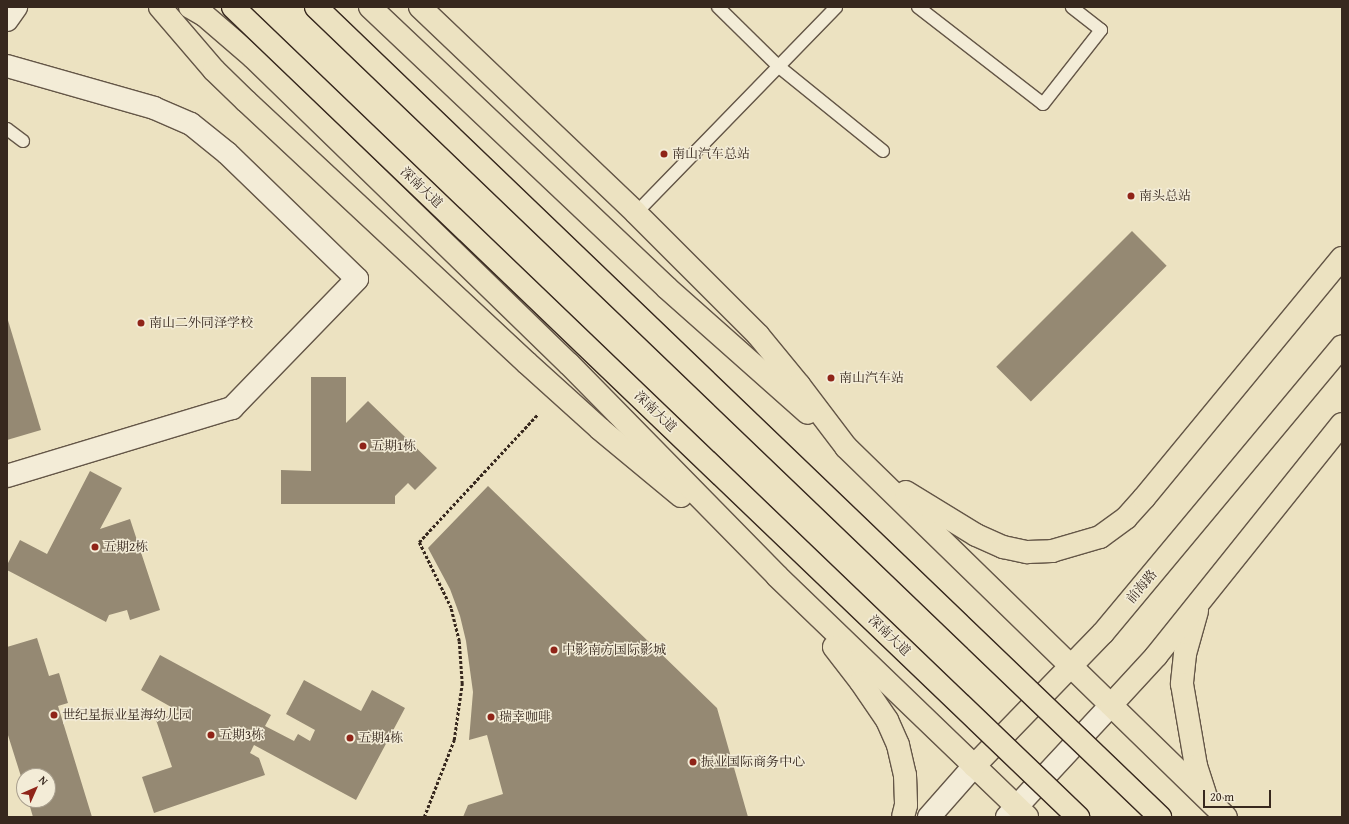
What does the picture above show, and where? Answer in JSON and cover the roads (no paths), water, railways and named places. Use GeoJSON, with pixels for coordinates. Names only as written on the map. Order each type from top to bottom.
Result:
{"type":"FeatureCollection","features":[{"type":"Feature","properties":{"kind":"main road"},"geometry":{"type":"LineString","coordinates":[[160,7],[185,37],[225,80],[528,363],[600,429],[777,576],[861,682],[887,720],[898,745],[905,776],[906,805],[903,817]]}},
{"type":"Feature","properties":{"kind":"main road","name":"深南大道"},"geometry":{"type":"LineString","coordinates":[[190,7],[204,15],[264,68],[569,364],[777,576],[974,766],[1017,814]]}},
{"type":"Feature","properties":{"kind":"main road","name":"深南大道"},"geometry":{"type":"LineString","coordinates":[[233,7],[1078,817]]}},
{"type":"Feature","properties":{"kind":"main road"},"geometry":{"type":"LineString","coordinates":[[316,7],[1160,817]]}},
{"type":"Feature","properties":{"kind":"main road"},"geometry":{"type":"LineString","coordinates":[[370,7],[667,288],[853,453],[1226,817]]}},
{"type":"Feature","properties":{"kind":"main road"},"geometry":{"type":"LineString","coordinates":[[420,7],[636,212],[758,335],[853,453],[941,514],[976,535],[1003,547],[1027,552],[1052,552],[1100,537],[1126,518],[1342,258]]}},
{"type":"Feature","properties":{"kind":"main road","name":"前海路"},"geometry":{"type":"LineString","coordinates":[[974,766],[1108,627],[1342,346]]}},
{"type":"Feature","properties":{"kind":"main road"},"geometry":{"type":"LineString","coordinates":[[1111,705],[1156,656],[1342,424]]}},
{"type":"Feature","properties":{"kind":"main road"},"geometry":{"type":"LineString","coordinates":[[1200,602],[1185,654],[1182,684],[1196,766],[1206,797]]}},
{"type":"Feature","properties":{"kind":"street"},"geometry":{"type":"LineString","coordinates":[[7,20],[16,7]]}},
{"type":"Feature","properties":{"kind":"street"},"geometry":{"type":"LineString","coordinates":[[7,66],[154,108],[192,124],[227,152],[357,279],[232,408],[7,476]]}},
{"type":"Feature","properties":{"kind":"street"},"geometry":{"type":"LineString","coordinates":[[1017,814],[1111,705]]}},
{"type":"Feature","properties":{"kind":"street","name":"前海路"},"geometry":{"type":"LineString","coordinates":[[929,817],[974,766]]}},
{"type":"Feature","properties":{"kind":"lane"},"geometry":{"type":"LineString","coordinates":[[718,7],[778,66],[883,151]]}},
{"type":"Feature","properties":{"kind":"lane"},"geometry":{"type":"LineString","coordinates":[[636,212],[836,7]]}},
{"type":"Feature","properties":{"kind":"lane"},"geometry":{"type":"LineString","coordinates":[[918,7],[1043,104],[1101,30],[1072,7]]}},
{"type":"Feature","properties":{"kind":"lane"},"geometry":{"type":"LineString","coordinates":[[7,129],[23,141]]}},
{"type":"Feature","properties":{"kind":"place","name":"南山汽车总站"},"geometry":{"type":"Point","coordinates":[664,154]}},
{"type":"Feature","properties":{"kind":"place","name":"南头总站"},"geometry":{"type":"Point","coordinates":[1131,196]}},
{"type":"Feature","properties":{"kind":"place","name":"南山二外同泽学校"},"geometry":{"type":"Point","coordinates":[141,323]}},
{"type":"Feature","properties":{"kind":"place","name":"南山汽车站"},"geometry":{"type":"Point","coordinates":[831,378]}},
{"type":"Feature","properties":{"kind":"place","name":"五期1栋"},"geometry":{"type":"Point","coordinates":[363,446]}},
{"type":"Feature","properties":{"kind":"place","name":"五期2栋"},"geometry":{"type":"Point","coordinates":[95,547]}},
{"type":"Feature","properties":{"kind":"place","name":"中影南方国际影城"},"geometry":{"type":"Point","coordinates":[554,650]}},
{"type":"Feature","properties":{"kind":"place","name":"世纪星振业星海幼儿园"},"geometry":{"type":"Point","coordinates":[54,715]}},
{"type":"Feature","properties":{"kind":"place","name":"瑞幸咖啡"},"geometry":{"type":"Point","coordinates":[491,717]}},
{"type":"Feature","properties":{"kind":"place","name":"五期3栋"},"geometry":{"type":"Point","coordinates":[211,735]}},
{"type":"Feature","properties":{"kind":"place","name":"五期4栋"},"geometry":{"type":"Point","coordinates":[350,738]}},
{"type":"Feature","properties":{"kind":"place","name":"振业国际商务中心"},"geometry":{"type":"Point","coordinates":[693,762]}}]}
